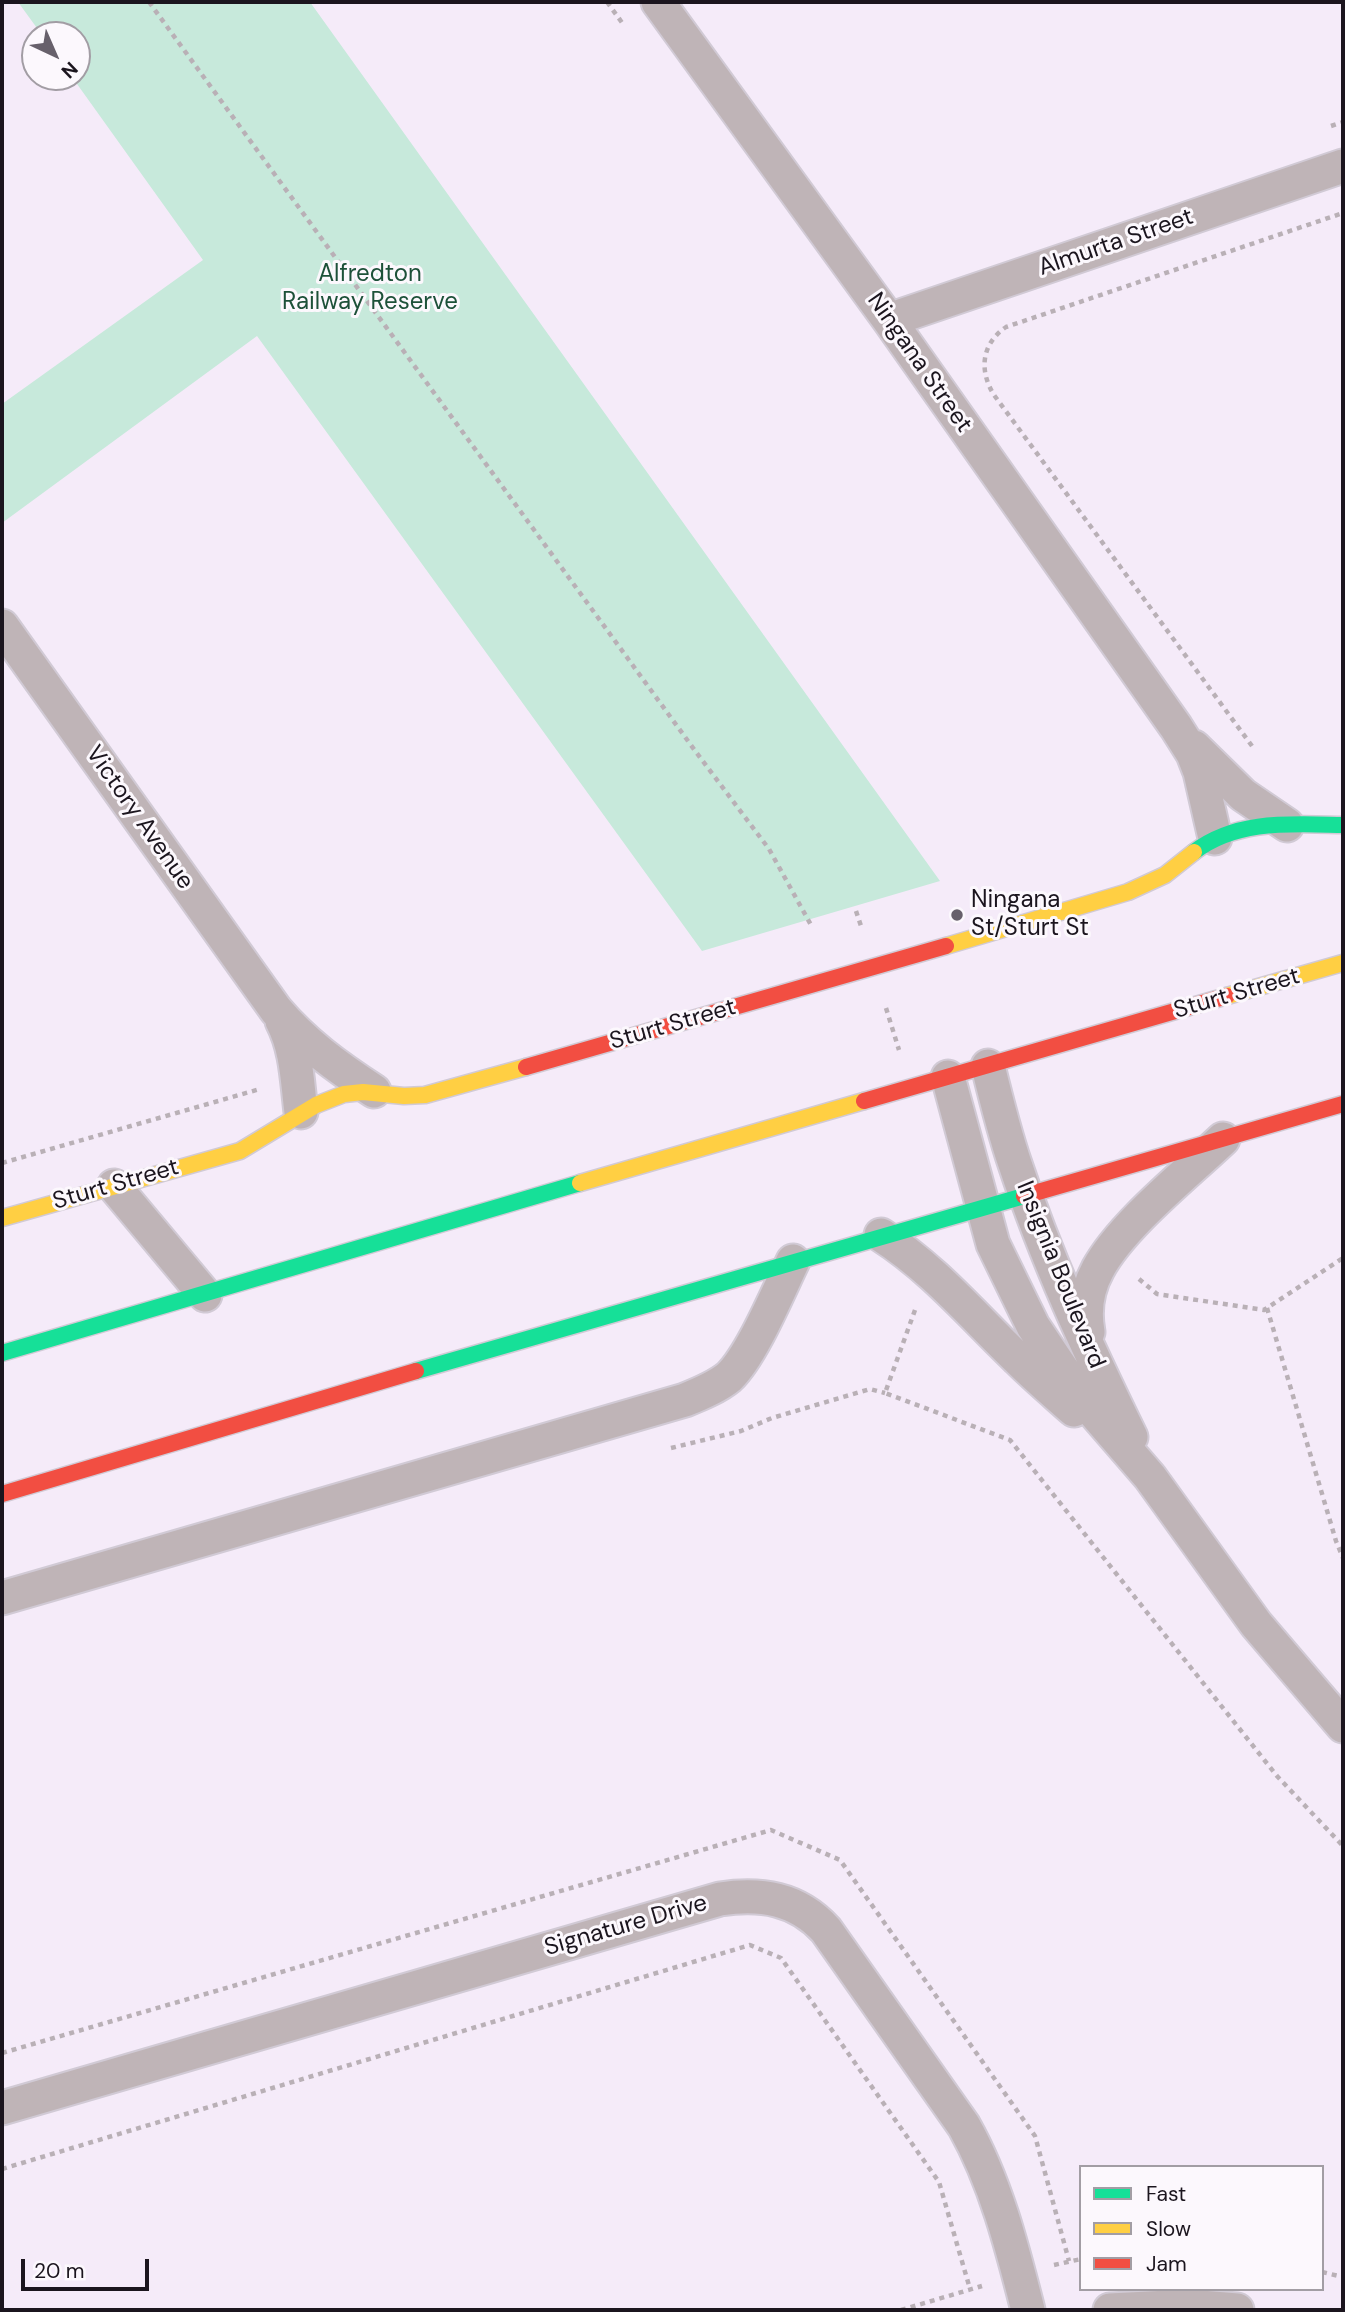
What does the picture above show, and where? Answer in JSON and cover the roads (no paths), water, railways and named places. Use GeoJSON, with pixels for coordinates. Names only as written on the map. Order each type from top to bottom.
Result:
{"type":"FeatureCollection","features":[{"type":"Feature","properties":{"kind":"main road","name":"Sturt Street"},"geometry":{"type":"LineString","coordinates":[[2,1218],[253,1145],[301,1112],[342,1094],[374,1091],[412,1097],[445,1090],[1128,892],[1165,875],[1215,838],[1257,825],[1343,825]]}},
{"type":"Feature","properties":{"kind":"main road","name":"Sturt Street"},"geometry":{"type":"LineString","coordinates":[[2,1353],[461,1217],[1343,963]]}},
{"type":"Feature","properties":{"kind":"main road"},"geometry":{"type":"LineString","coordinates":[[2,1494],[881,1235],[983,1209],[1343,1104]]}},
{"type":"Feature","properties":{"kind":"street","name":"Ningana Street"},"geometry":{"type":"LineString","coordinates":[[658,2],[889,320],[1176,727],[1193,754],[1200,772],[1215,838]]}},
{"type":"Feature","properties":{"kind":"street","name":"Almurta Street"},"geometry":{"type":"LineString","coordinates":[[889,320],[1343,166]]}},
{"type":"Feature","properties":{"kind":"street","name":"Victory Avenue"},"geometry":{"type":"LineString","coordinates":[[2,626],[276,1010],[293,1030],[332,1063],[374,1091]]}},
{"type":"Feature","properties":{"kind":"street","name":"Ningana Street"},"geometry":{"type":"LineString","coordinates":[[1176,727],[1209,763],[1244,795],[1287,824]]}},
{"type":"Feature","properties":{"kind":"street","name":"Victory Avenue"},"geometry":{"type":"LineString","coordinates":[[276,1010],[291,1038],[296,1057],[301,1112]]}},
{"type":"Feature","properties":{"kind":"street","name":"Insignia Boulevard"},"geometry":{"type":"LineString","coordinates":[[988,1066],[1008,1142],[1026,1196],[1098,1369],[1145,1471]]}},
{"type":"Feature","properties":{"kind":"street","name":"Insignia Boulevard"},"geometry":{"type":"LineString","coordinates":[[948,1077],[998,1258],[1033,1326],[1080,1396],[1145,1471],[1256,1624],[1343,1726]]}},
{"type":"Feature","properties":{"kind":"street"},"geometry":{"type":"LineString","coordinates":[[1098,1369],[1089,1342],[1085,1314],[1089,1292],[1098,1269],[1128,1231],[1223,1139]]}},
{"type":"Feature","properties":{"kind":"street"},"geometry":{"type":"LineString","coordinates":[[114,1186],[205,1295]]}},
{"type":"Feature","properties":{"kind":"street"},"geometry":{"type":"LineString","coordinates":[[881,1235],[932,1273],[1047,1386],[1145,1471]]}},
{"type":"Feature","properties":{"kind":"street"},"geometry":{"type":"LineString","coordinates":[[2,1598],[685,1400],[715,1386],[733,1373],[747,1352],[793,1261]]}},
{"type":"Feature","properties":{"kind":"street","name":"Signature Drive"},"geometry":{"type":"LineString","coordinates":[[2,2108],[720,1899],[744,1896],[773,1898],[804,1911],[826,1930],[964,2126],[997,2199],[1028,2310]]}},
{"type":"Feature","properties":{"kind":"street"},"geometry":{"type":"LineString","coordinates":[[1110,2310],[1188,2306],[1237,2310]]}},
{"type":"Feature","properties":{"kind":"place","name":"Ningana St/Sturt St"},"geometry":{"type":"Point","coordinates":[957,915]}},
{"type":"Feature","properties":{"kind":"park label","name":"Alfredton Railway Reserve"},"geometry":{"type":"Point","coordinates":[370,289]}}]}
